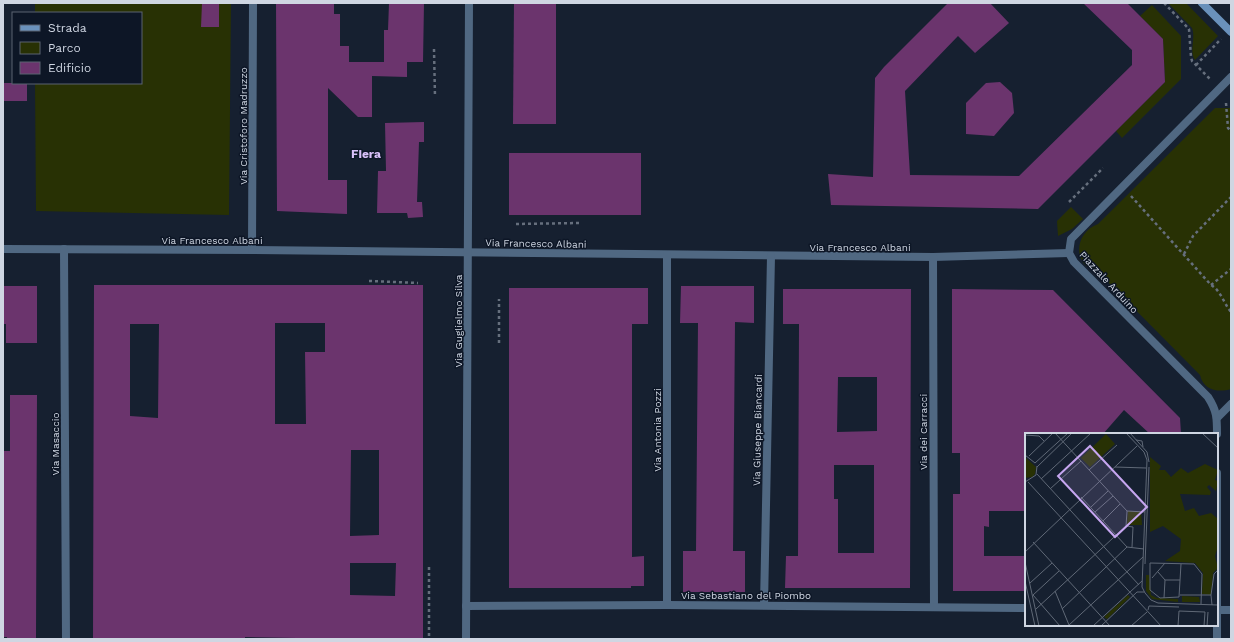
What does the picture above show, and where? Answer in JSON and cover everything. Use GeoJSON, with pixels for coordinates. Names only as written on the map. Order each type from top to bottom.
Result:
{"type":"FeatureCollection","features":[{"type":"Feature","properties":{"kind":"main road"},"geometry":{"type":"LineString","coordinates":[[1202,3],[1231,32]]}},
{"type":"Feature","properties":{"kind":"street","name":"Via Cristoforo Madruzzo"},"geometry":{"type":"LineString","coordinates":[[252,250],[253,3]]}},
{"type":"Feature","properties":{"kind":"street","name":"Via Guglielmo Silva"},"geometry":{"type":"LineString","coordinates":[[466,639],[469,3]]}},
{"type":"Feature","properties":{"kind":"street","name":"Piazzale Arduino"},"geometry":{"type":"LineString","coordinates":[[1217,418],[1214,406],[1208,397],[1074,262],[1069,253],[1071,239],[1231,77]]}},
{"type":"Feature","properties":{"kind":"street","name":"Via Francesco Albani"},"geometry":{"type":"LineString","coordinates":[[3,249],[933,257],[1069,253]]}},
{"type":"Feature","properties":{"kind":"street","name":"Via Masaccio"},"geometry":{"type":"LineString","coordinates":[[64,249],[66,639]]}},
{"type":"Feature","properties":{"kind":"street","name":"Via Antonia Pozzi"},"geometry":{"type":"LineString","coordinates":[[667,255],[667,605]]}},
{"type":"Feature","properties":{"kind":"street","name":"Via Giuseppe Biancardi"},"geometry":{"type":"LineString","coordinates":[[764,605],[771,256]]}},
{"type":"Feature","properties":{"kind":"street","name":"Via dei Carracci"},"geometry":{"type":"LineString","coordinates":[[933,257],[934,607]]}},
{"type":"Feature","properties":{"kind":"street"},"geometry":{"type":"LineString","coordinates":[[1217,433],[1217,418],[1231,404]]}},
{"type":"Feature","properties":{"kind":"street","name":"Via Sebastiano del Piombo"},"geometry":{"type":"LineString","coordinates":[[466,606],[764,605],[1025,608]]}},
{"type":"Feature","properties":{"kind":"street"},"geometry":{"type":"LineString","coordinates":[[1218,610],[1231,610]]}},
{"type":"Feature","properties":{"kind":"street"},"geometry":{"type":"LineString","coordinates":[[1217,626],[1217,639]]}},
{"type":"Feature","properties":{"kind":"path"},"geometry":{"type":"LineString","coordinates":[[1164,3],[1189,29],[1192,61],[1211,80]]}},
{"type":"Feature","properties":{"kind":"path"},"geometry":{"type":"LineString","coordinates":[[1196,65],[1222,39]]}},
{"type":"Feature","properties":{"kind":"path"},"geometry":{"type":"LineString","coordinates":[[434,50],[435,97]]}},
{"type":"Feature","properties":{"kind":"path"},"geometry":{"type":"LineString","coordinates":[[1226,104],[1228,128],[1231,132]]}},
{"type":"Feature","properties":{"kind":"path"},"geometry":{"type":"LineString","coordinates":[[1069,202],[1103,168]]}},
{"type":"Feature","properties":{"kind":"path"},"geometry":{"type":"LineString","coordinates":[[1128,192],[1211,285],[1217,289],[1231,312]]}},
{"type":"Feature","properties":{"kind":"path"},"geometry":{"type":"LineString","coordinates":[[1184,254],[1193,236],[1231,197]]}},
{"type":"Feature","properties":{"kind":"path"},"geometry":{"type":"LineString","coordinates":[[516,224],[580,223]]}},
{"type":"Feature","properties":{"kind":"path"},"geometry":{"type":"LineString","coordinates":[[1211,285],[1231,269]]}},
{"type":"Feature","properties":{"kind":"path"},"geometry":{"type":"LineString","coordinates":[[369,281],[418,283]]}},
{"type":"Feature","properties":{"kind":"path"},"geometry":{"type":"LineString","coordinates":[[499,299],[499,342]]}},
{"type":"Feature","properties":{"kind":"path"},"geometry":{"type":"LineString","coordinates":[[429,567],[429,639]]}},
{"type":"Feature","properties":{"kind":"green space"},"geometry":{"type":"Polygon","coordinates":[[[35,3],[231,3],[229,215],[36,211],[35,84],[142,84],[142,12],[35,12],[35,3]]]}},
{"type":"Feature","properties":{"kind":"green space"},"geometry":{"type":"Polygon","coordinates":[[[1168,3],[1186,3],[1218,36],[1195,60],[1193,56],[1192,28],[1168,3]]]}},
{"type":"Feature","properties":{"kind":"green space"},"geometry":{"type":"Polygon","coordinates":[[[1152,5],[1181,36],[1181,79],[1122,138],[1116,131],[1165,82],[1163,39],[1140,16],[1152,5]]]}},
{"type":"Feature","properties":{"kind":"green space"},"geometry":{"type":"Polygon","coordinates":[[[1215,108],[1231,108],[1231,389],[1221,391],[1212,389],[1204,384],[1200,375],[1097,271],[1089,268],[1083,262],[1080,256],[1079,248],[1084,234],[1090,228],[1098,224],[1215,108]]]}},
{"type":"Feature","properties":{"kind":"green space"},"geometry":{"type":"Polygon","coordinates":[[[1071,207],[1083,219],[1072,229],[1058,236],[1057,221],[1071,207]]]}},
{"type":"Feature","properties":{"kind":"building"},"geometry":{"type":"Polygon","coordinates":[[[202,3],[219,3],[219,27],[201,27],[202,3]]]}},
{"type":"Feature","properties":{"kind":"building"},"geometry":{"type":"Polygon","coordinates":[[[276,3],[334,3],[334,14],[340,14],[340,46],[349,46],[349,62],[384,62],[384,30],[388,30],[389,3],[424,3],[423,62],[407,62],[407,77],[372,76],[372,117],[358,117],[328,88],[328,180],[347,180],[347,214],[277,211],[276,3]]]}},
{"type":"Feature","properties":{"kind":"building"},"geometry":{"type":"Polygon","coordinates":[[[514,3],[556,3],[556,124],[513,124],[514,3]]]}},
{"type":"Feature","properties":{"kind":"building"},"geometry":{"type":"Polygon","coordinates":[[[948,3],[990,3],[1009,23],[975,53],[958,36],[905,91],[910,175],[1019,176],[1132,65],[1132,50],[1083,3],[1127,3],[1163,39],[1165,82],[1038,209],[831,205],[828,174],[873,177],[875,78],[884,67],[948,3]]]}},
{"type":"Feature","properties":{"kind":"building"},"geometry":{"type":"Polygon","coordinates":[[[1000,82],[1012,93],[1014,113],[994,136],[966,134],[966,103],[986,83],[1000,82]]]}},
{"type":"Feature","properties":{"kind":"building"},"geometry":{"type":"Polygon","coordinates":[[[3,83],[27,84],[27,101],[3,101],[3,83]]]}},
{"type":"Feature","properties":{"kind":"building"},"geometry":{"type":"Polygon","coordinates":[[[424,122],[424,142],[419,142],[417,202],[422,202],[423,217],[408,218],[407,213],[377,213],[378,171],[386,171],[385,123],[424,122]]]}},
{"type":"Feature","properties":{"kind":"building"},"geometry":{"type":"Polygon","coordinates":[[[509,153],[641,153],[641,215],[509,215],[509,153]]]}},
{"type":"Feature","properties":{"kind":"building"},"geometry":{"type":"Polygon","coordinates":[[[94,285],[423,285],[423,639],[297,639],[245,637],[245,639],[93,639],[94,285]],[[275,323],[275,424],[306,424],[305,352],[325,352],[325,323],[275,323]],[[130,324],[130,416],[158,418],[159,324],[130,324]],[[351,450],[350,536],[379,535],[379,450],[351,450]],[[350,563],[350,595],[395,596],[396,563],[350,563]]]}},
{"type":"Feature","properties":{"kind":"building"},"geometry":{"type":"Polygon","coordinates":[[[3,286],[37,286],[37,343],[6,343],[6,324],[3,324],[3,286]]]}},
{"type":"Feature","properties":{"kind":"building"},"geometry":{"type":"Polygon","coordinates":[[[681,286],[754,286],[754,323],[735,322],[733,551],[745,551],[745,592],[683,592],[683,551],[696,551],[698,323],[680,323],[681,286]]]}},
{"type":"Feature","properties":{"kind":"building"},"geometry":{"type":"Polygon","coordinates":[[[509,288],[648,288],[648,324],[632,324],[632,557],[644,556],[644,586],[631,586],[631,588],[509,588],[509,288]]]}},
{"type":"Feature","properties":{"kind":"building"},"geometry":{"type":"Polygon","coordinates":[[[783,289],[911,289],[910,588],[785,588],[786,556],[798,556],[799,324],[783,324],[783,289]],[[838,377],[837,432],[877,431],[877,377],[838,377]],[[834,465],[834,499],[838,499],[838,553],[874,553],[874,465],[834,465]]]}},
{"type":"Feature","properties":{"kind":"building"},"geometry":{"type":"Polygon","coordinates":[[[952,289],[1053,290],[1180,418],[1181,433],[1149,433],[1124,410],[1104,433],[1025,433],[1025,511],[989,511],[989,527],[984,526],[984,556],[1025,556],[1025,591],[953,591],[953,494],[960,494],[960,453],[952,453],[952,289]]]}},
{"type":"Feature","properties":{"kind":"building"},"geometry":{"type":"Polygon","coordinates":[[[10,395],[37,395],[36,639],[7,639],[7,637],[3,637],[3,451],[10,451],[10,395]]]}},
{"type":"Feature","properties":{"kind":"district","name":"Fiera"},"geometry":{"type":"Point","coordinates":[366,154]}}]}
